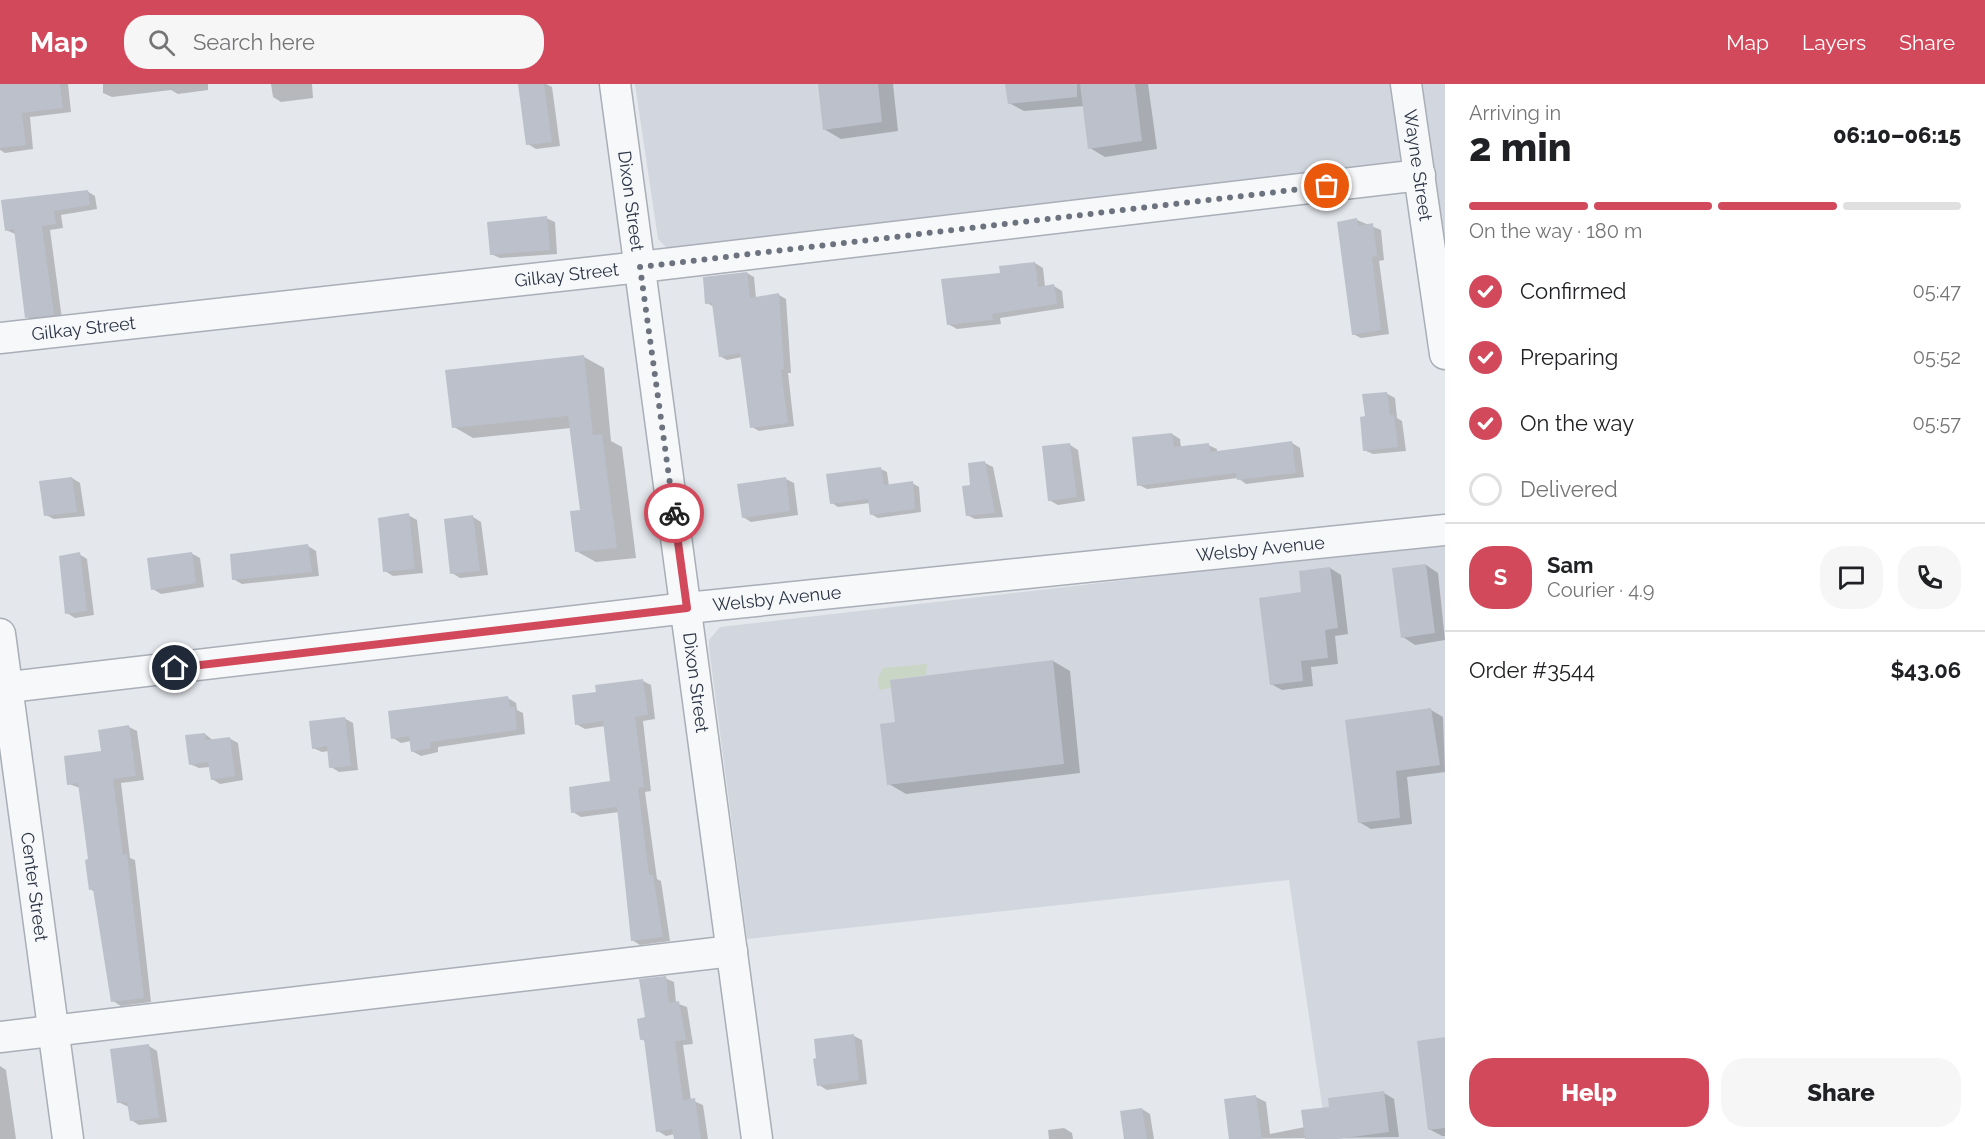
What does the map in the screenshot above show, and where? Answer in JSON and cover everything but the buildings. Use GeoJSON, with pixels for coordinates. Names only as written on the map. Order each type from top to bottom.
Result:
{"type":"FeatureCollection","features":[{"type":"Feature","properties":{"kind":"street","name":"Dixon Street"},"geometry":{"type":"LineString","coordinates":[[615,84],[757,1139]]}},
{"type":"Feature","properties":{"kind":"street","name":"Wayne Street"},"geometry":{"type":"LineString","coordinates":[[1406,84],[1445,354]]}},
{"type":"Feature","properties":{"kind":"street","name":"Gilkay Street"},"geometry":{"type":"LineString","coordinates":[[0,338],[640,267],[1420,175]]}},
{"type":"Feature","properties":{"kind":"street","name":"Welsby Avenue"},"geometry":{"type":"LineString","coordinates":[[4,688],[687,608],[1445,530]]}},
{"type":"Feature","properties":{"kind":"street","name":"Center Street"},"geometry":{"type":"LineString","coordinates":[[0,634],[4,688],[68,1139]]}},
{"type":"Feature","properties":{"kind":"street"},"geometry":{"type":"LineString","coordinates":[[0,1037],[732,951]]}},
{"type":"Feature","properties":{"kind":"shaded area"},"geometry":{"type":"Polygon","coordinates":[[[635,84],[1391,84],[1401,153],[1400,163],[671,252],[658,239],[635,84]]]}},
{"type":"Feature","properties":{"kind":"shaded area"},"geometry":{"type":"Polygon","coordinates":[[[1406,84],[1445,84],[1445,354],[1406,84]]]}},
{"type":"Feature","properties":{"kind":"shaded area"},"geometry":{"type":"Polygon","coordinates":[[[1445,543],[1445,1139],[1327,1139],[1289,880],[747,939],[709,648],[709,640],[720,627],[1445,543]]]}},
{"type":"Feature","properties":{"kind":"green space"},"geometry":{"type":"Polygon","coordinates":[[[927,664],[926,675],[890,680],[891,688],[879,690],[878,678],[883,668],[927,664]]]}},
{"type":"Feature","properties":{"kind":"way so far"},"geometry":{"type":"LineString","coordinates":[[674,513],[640,267],[1327,186]]}},
{"type":"Feature","properties":{"kind":"route"},"geometry":{"type":"LineString","coordinates":[[175,668],[687,608],[674,513]]}}]}
